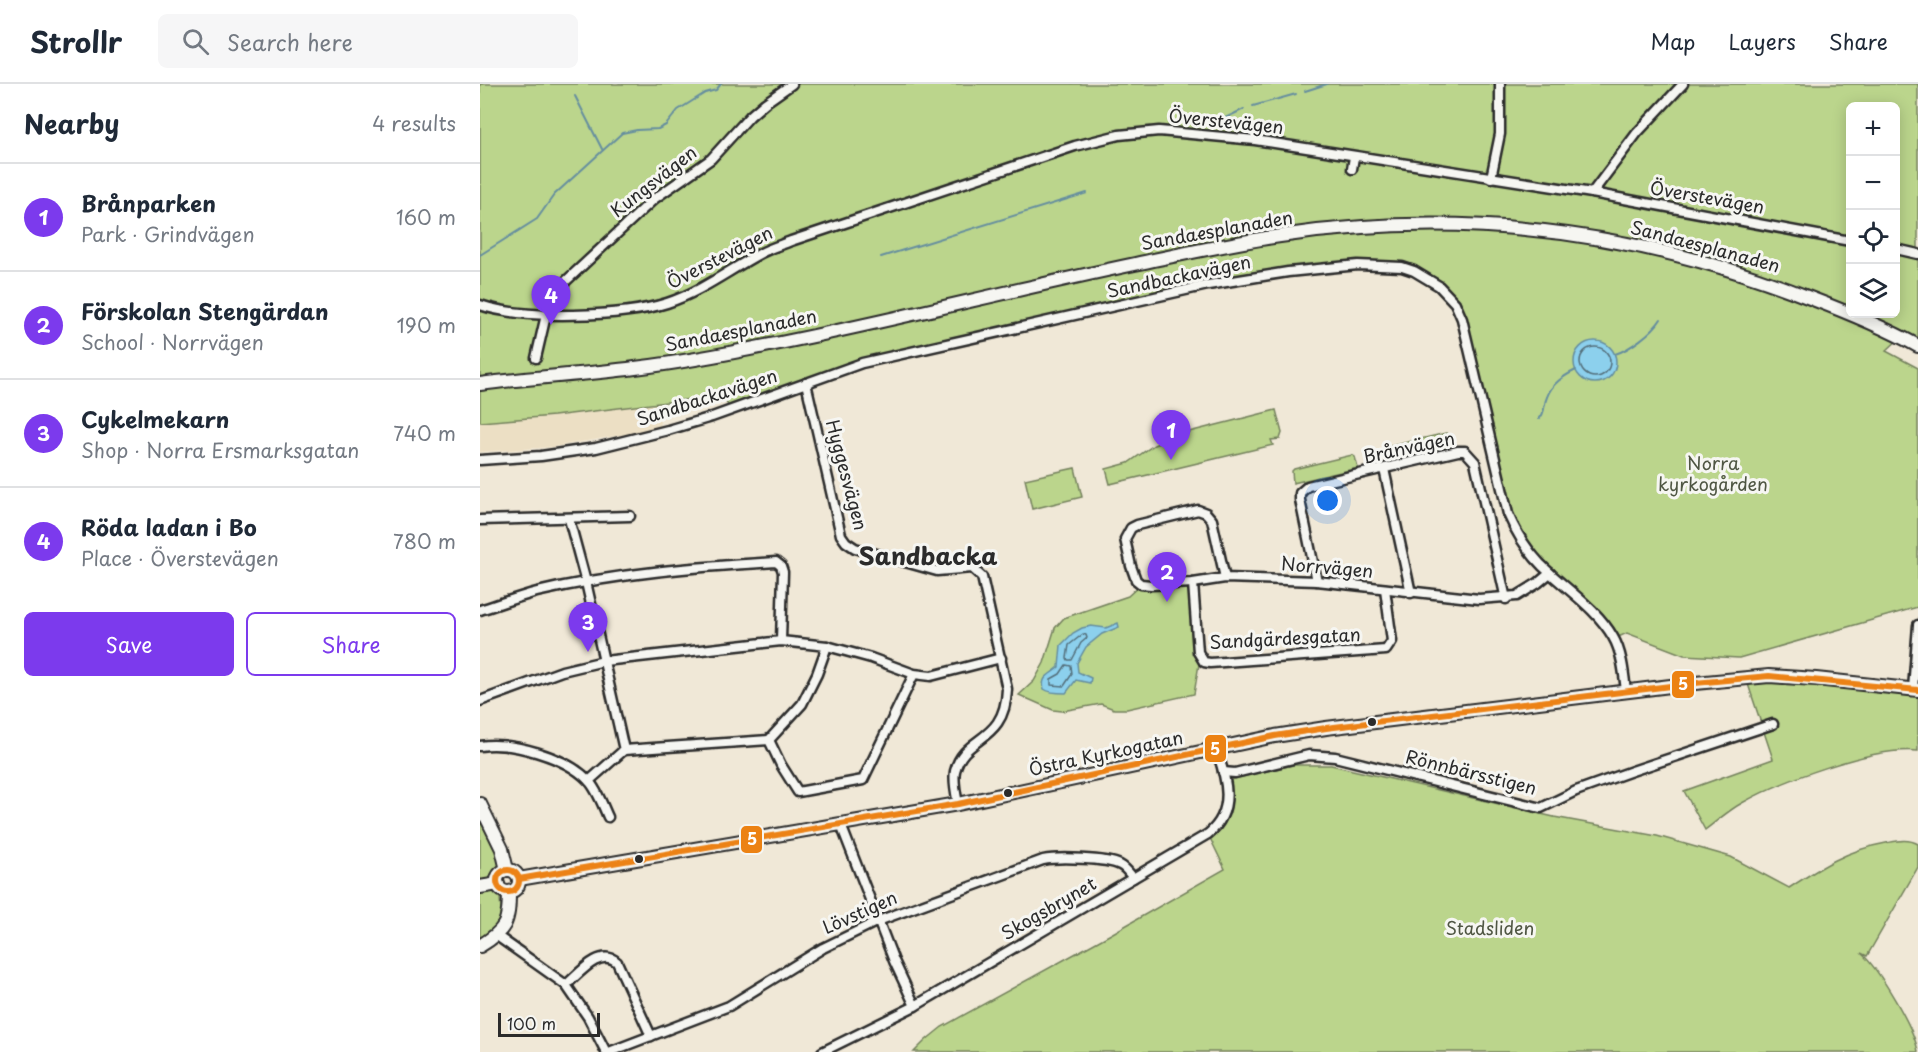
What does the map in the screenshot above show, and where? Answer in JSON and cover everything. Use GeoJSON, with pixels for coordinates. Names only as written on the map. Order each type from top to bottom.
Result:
{"type":"FeatureCollection","features":[{"type":"Feature","properties":{"kind":"street","name":"Kungsvägen"},"geometry":{"type":"LineString","coordinates":[[536,358],[546,315],[566,281],[654,200],[711,159],[750,116],[792,84]]}},
{"type":"Feature","properties":{"kind":"street"},"geometry":{"type":"LineString","coordinates":[[1491,178],[1500,134],[1500,84]]}},
{"type":"Feature","properties":{"kind":"street"},"geometry":{"type":"LineString","coordinates":[[1592,193],[1637,133],[1683,84]]}},
{"type":"Feature","properties":{"kind":"street","name":"Överstevägen"},"geometry":{"type":"LineString","coordinates":[[480,306],[501,311],[546,315],[638,310],[668,303],[703,288],[762,253],[791,241],[1075,146],[1119,135],[1159,131],[1255,140],[1592,193],[1846,240]]}},
{"type":"Feature","properties":{"kind":"street"},"geometry":{"type":"LineString","coordinates":[[1352,169],[1354,157]]}},
{"type":"Feature","properties":{"kind":"street","name":"Sandaesplanaden"},"geometry":{"type":"LineString","coordinates":[[480,384],[635,368],[709,357],[820,335],[1187,253],[1280,236],[1344,229],[1433,226],[1508,227],[1582,235],[1648,247],[1711,263],[1778,285],[1847,312],[1918,346]]}},
{"type":"Feature","properties":{"kind":"street"},"geometry":{"type":"LineString","coordinates":[[1900,250],[1918,254]]}},
{"type":"Feature","properties":{"kind":"street","name":"Sandbackavägen"},"geometry":{"type":"LineString","coordinates":[[480,460],[541,456],[628,441],[712,417],[862,363],[1208,285],[1309,269],[1358,265],[1402,267],[1426,277],[1439,286],[1455,303],[1462,319],[1508,514],[1516,532],[1531,553],[1598,616],[1614,639],[1626,691]]}},
{"type":"Feature","properties":{"kind":"street","name":"Sandaesplanaden"},"geometry":{"type":"LineString","coordinates":[[480,378],[513,380]]}},
{"type":"Feature","properties":{"kind":"street","name":"Hyggesvägen"},"geometry":{"type":"LineString","coordinates":[[806,383],[841,535],[846,542],[855,548],[937,571],[972,568],[982,578],[1007,689],[1005,709],[998,724],[969,748],[961,758],[956,768],[957,804]]}},
{"type":"Feature","properties":{"kind":"street","name":"Brånvägen"},"geometry":{"type":"LineString","coordinates":[[1317,581],[1299,500],[1300,493],[1308,486],[1465,451],[1475,462],[1506,598]]}},
{"type":"Feature","properties":{"kind":"street"},"geometry":{"type":"LineString","coordinates":[[1383,469],[1411,593]]}},
{"type":"Feature","properties":{"kind":"street","name":"Norrvägen"},"geometry":{"type":"LineString","coordinates":[[1225,578],[1212,520],[1206,513],[1198,510],[1137,525],[1128,532],[1125,539],[1136,580],[1141,584],[1150,585],[1193,583],[1225,578],[1317,581],[1479,599],[1506,598],[1526,592],[1550,573]]}},
{"type":"Feature","properties":{"kind":"street"},"geometry":{"type":"LineString","coordinates":[[480,520],[630,516]]}},
{"type":"Feature","properties":{"kind":"street"},"geometry":{"type":"LineString","coordinates":[[569,519],[586,582],[624,750]]}},
{"type":"Feature","properties":{"kind":"street"},"geometry":{"type":"LineString","coordinates":[[480,610],[536,593],[586,582],[680,568],[776,562],[783,572],[781,641]]}},
{"type":"Feature","properties":{"kind":"street","name":"Sandgärdesgatan"},"geometry":{"type":"LineString","coordinates":[[1193,583],[1198,652],[1204,662],[1210,663],[1386,650],[1392,641],[1385,590]]}},
{"type":"Feature","properties":{"kind":"street"},"geometry":{"type":"LineString","coordinates":[[1916,689],[1918,625]]}},
{"type":"Feature","properties":{"kind":"street"},"geometry":{"type":"LineString","coordinates":[[480,701],[553,674],[604,661],[781,641],[827,646],[871,658],[914,674],[931,676],[1000,658]]}},
{"type":"Feature","properties":{"kind":"street"},"geometry":{"type":"LineString","coordinates":[[589,781],[624,750],[770,740],[802,704],[817,674],[827,646]]}},
{"type":"Feature","properties":{"kind":"street"},"geometry":{"type":"LineString","coordinates":[[770,740],[781,765],[798,792],[863,780],[914,674]]}},
{"type":"Feature","properties":{"kind":"street","name":"Östra Kyrkogatan"},"geometry":{"type":"LineString","coordinates":[[519,879],[957,804],[1326,728],[1769,676],[1916,689]]}},
{"type":"Feature","properties":{"kind":"street","name":"Rönnbärsstigen"},"geometry":{"type":"LineString","coordinates":[[1223,772],[1235,773],[1309,755],[1335,756],[1541,808],[1576,791],[1773,724]]}},
{"type":"Feature","properties":{"kind":"street"},"geometry":{"type":"LineString","coordinates":[[480,746],[489,744],[532,751],[561,761],[589,781],[608,817]]}},
{"type":"Feature","properties":{"kind":"street","name":"Skogsbrynet"},"geometry":{"type":"LineString","coordinates":[[822,1052],[915,1006],[1208,834],[1217,827],[1226,811],[1227,802],[1223,772],[1216,749]]}},
{"type":"Feature","properties":{"kind":"street"},"geometry":{"type":"LineString","coordinates":[[480,804],[502,849],[507,870]]}},
{"type":"Feature","properties":{"kind":"street"},"geometry":{"type":"LineString","coordinates":[[841,825],[894,961],[915,1006]]}},
{"type":"Feature","properties":{"kind":"street","name":"Lövstigen"},"geometry":{"type":"LineString","coordinates":[[607,1052],[729,1006],[823,948],[878,921],[1053,858],[1116,863],[1127,870],[1133,878]]}},
{"type":"Feature","properties":{"kind":"street"},"geometry":{"type":"LineString","coordinates":[[507,870],[515,873],[519,879],[517,888],[509,892],[501,889],[498,884],[501,873],[507,870]]}},
{"type":"Feature","properties":{"kind":"street"},"geometry":{"type":"LineString","coordinates":[[480,887],[498,884]]}},
{"type":"Feature","properties":{"kind":"street"},"geometry":{"type":"LineString","coordinates":[[480,946],[497,936],[506,921],[509,892]]}},
{"type":"Feature","properties":{"kind":"street"},"geometry":{"type":"LineString","coordinates":[[497,936],[566,984],[588,1017],[607,1052]]}},
{"type":"Feature","properties":{"kind":"street"},"geometry":{"type":"LineString","coordinates":[[566,984],[600,957],[613,958],[651,1036]]}},
{"type":"Feature","properties":{"kind":"shaded area"},"geometry":{"type":"Polygon","coordinates":[[[656,403],[661,428],[553,447],[480,452],[480,422],[554,416],[656,403]]]}},
{"type":"Feature","properties":{"kind":"green space","name":"Norra kyrkogården"},"geometry":{"type":"Polygon","coordinates":[[[480,84],[1918,84],[1918,346],[1901,337],[1886,351],[1918,368],[1918,607],[1739,658],[1684,655],[1627,633],[1614,639],[1516,532],[1462,319],[1439,286],[1402,267],[1288,272],[862,363],[730,410],[723,395],[554,416],[480,422],[480,84]]]}},
{"type":"Feature","properties":{"kind":"green space"},"geometry":{"type":"Polygon","coordinates":[[[1276,410],[1282,433],[1280,439],[1271,440],[1273,445],[1110,484],[1106,469],[1128,463],[1154,445],[1177,435],[1276,410]]]}},
{"type":"Feature","properties":{"kind":"green space"},"geometry":{"type":"Polygon","coordinates":[[[1446,433],[1449,435],[1451,446],[1387,461],[1385,449],[1387,447],[1446,433]]]}},
{"type":"Feature","properties":{"kind":"green space"},"geometry":{"type":"Polygon","coordinates":[[[1352,455],[1355,457],[1358,468],[1293,483],[1292,471],[1294,469],[1352,455]]]}},
{"type":"Feature","properties":{"kind":"green space"},"geometry":{"type":"Polygon","coordinates":[[[1075,468],[1082,497],[1032,509],[1025,479],[1075,468]]]}},
{"type":"Feature","properties":{"kind":"green space"},"geometry":{"type":"Polygon","coordinates":[[[1193,583],[1200,658],[1194,694],[1127,709],[1114,709],[1101,704],[1062,711],[1053,710],[1019,695],[1034,681],[1044,663],[1055,628],[1064,618],[1128,596],[1141,584],[1193,583]]]}},
{"type":"Feature","properties":{"kind":"green space"},"geometry":{"type":"Polygon","coordinates":[[[1746,678],[1918,690],[1918,751],[1899,751],[1853,759],[1803,776],[1742,803],[1705,830],[1684,791],[1773,759],[1746,678]]]}},
{"type":"Feature","properties":{"kind":"green space","name":"Stadsliden"},"geometry":{"type":"Polygon","coordinates":[[[1293,765],[1331,765],[1554,817],[1657,836],[1731,857],[1789,888],[1823,866],[1859,850],[1898,841],[1914,842],[1918,844],[1918,867],[1867,956],[1861,953],[1877,972],[1895,1000],[1910,1029],[1918,1052],[914,1052],[942,1027],[1225,869],[1208,834],[1222,820],[1225,781],[1293,765]]]}},
{"type":"Feature","properties":{"kind":"green space"},"geometry":{"type":"Polygon","coordinates":[[[480,815],[498,854],[500,899],[506,921],[480,946],[480,815]]]}},
{"type":"Feature","properties":{"kind":"water"},"geometry":{"type":"Polygon","coordinates":[[[1595,341],[1603,342],[1610,347],[1615,354],[1615,370],[1610,377],[1603,382],[1595,383],[1587,382],[1580,377],[1575,370],[1574,362],[1575,354],[1580,347],[1587,342],[1595,341]]]}},
{"type":"Feature","properties":{"kind":"water"},"geometry":{"type":"Polygon","coordinates":[[[1118,623],[1119,627],[1102,634],[1086,647],[1077,663],[1078,672],[1091,678],[1090,683],[1076,680],[1066,693],[1044,689],[1045,678],[1059,667],[1061,645],[1073,633],[1091,626],[1106,628],[1118,623]]]}},
{"type":"Feature","properties":{"kind":"waterway"},"geometry":{"type":"LineString","coordinates":[[480,255],[537,219],[554,195],[622,133],[658,129],[666,125],[678,110],[705,93],[716,90],[721,84]]}},
{"type":"Feature","properties":{"kind":"waterway"},"geometry":{"type":"LineString","coordinates":[[1305,91],[1327,84]]}},
{"type":"Feature","properties":{"kind":"waterway"},"geometry":{"type":"LineString","coordinates":[[1253,106],[1296,94]]}},
{"type":"Feature","properties":{"kind":"waterway"},"geometry":{"type":"LineString","coordinates":[[575,96],[602,149]]}},
{"type":"Feature","properties":{"kind":"waterway"},"geometry":{"type":"LineString","coordinates":[[1219,121],[1244,109]]}},
{"type":"Feature","properties":{"kind":"waterway"},"geometry":{"type":"LineString","coordinates":[[881,257],[1087,193]]}},
{"type":"Feature","properties":{"kind":"waterway"},"geometry":{"type":"LineString","coordinates":[[1615,354],[1640,340],[1661,319]]}},
{"type":"Feature","properties":{"kind":"waterway"},"geometry":{"type":"LineString","coordinates":[[1539,419],[1543,414],[1549,392],[1555,384],[1576,370]]}},
{"type":"Feature","properties":{"kind":"transit line","name":"5"},"geometry":{"type":"LineString","coordinates":[[519,879],[958,804],[1275,736],[1326,728],[1769,676],[1918,690]]}},
{"type":"Feature","properties":{"kind":"transit line","name":"5"},"geometry":{"type":"LineString","coordinates":[[508,870],[516,873],[519,881],[516,889],[508,892],[500,889],[497,881],[500,873],[508,870]]}},
{"type":"Feature","properties":{"kind":"place","name":"Röda ladan i Bo"},"geometry":{"type":"Point","coordinates":[551,325]}},
{"type":"Feature","properties":{"kind":"place","name":"Brånparken"},"geometry":{"type":"Point","coordinates":[1171,460]}},
{"type":"Feature","properties":{"kind":"place","name":"Förskolan Stengärdan"},"geometry":{"type":"Point","coordinates":[1167,602]}},
{"type":"Feature","properties":{"kind":"place","name":"Cykelmekarn"},"geometry":{"type":"Point","coordinates":[588,652]}},
{"type":"Feature","properties":{"kind":"district","name":"Sandbacka"},"geometry":{"type":"Point","coordinates":[928,557]}}]}
